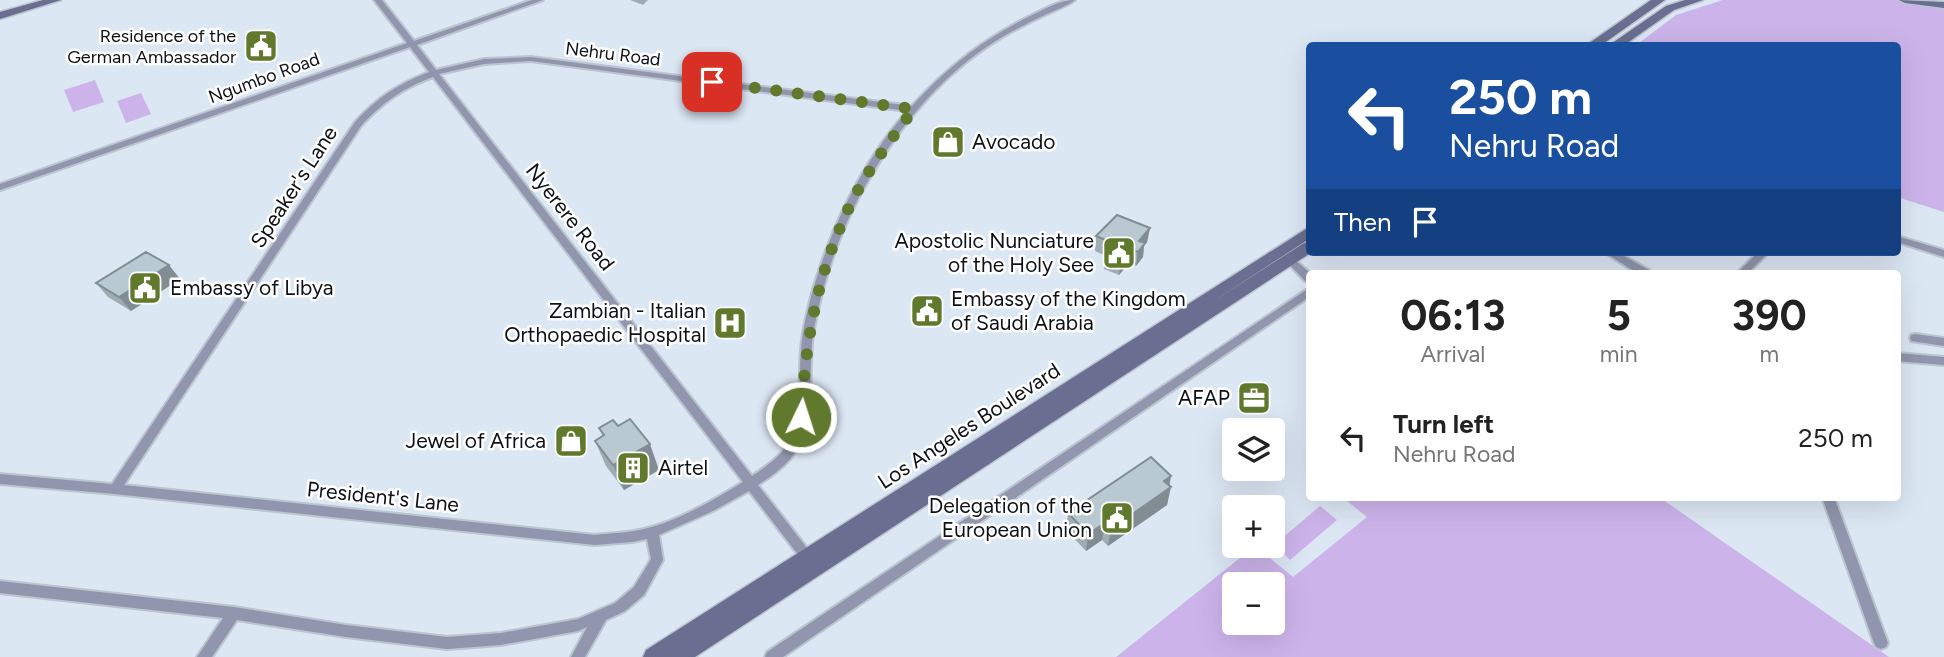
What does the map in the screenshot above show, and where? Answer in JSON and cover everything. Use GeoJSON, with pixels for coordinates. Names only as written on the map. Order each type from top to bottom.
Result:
{"type":"FeatureCollection","features":[{"type":"Feature","properties":{"kind":"main road"},"geometry":{"type":"LineString","coordinates":[[0,16],[55,0]]}},
{"type":"Feature","properties":{"kind":"main road"},"geometry":{"type":"LineString","coordinates":[[1597,42],[1659,0]]}},
{"type":"Feature","properties":{"kind":"main road"},"geometry":{"type":"LineString","coordinates":[[1620,42],[1670,8],[1683,2],[1698,0]]}},
{"type":"Feature","properties":{"kind":"main road"},"geometry":{"type":"LineString","coordinates":[[1905,0],[1944,3]]}},
{"type":"Feature","properties":{"kind":"main road"},"geometry":{"type":"LineString","coordinates":[[1937,0],[1944,3]]}},
{"type":"Feature","properties":{"kind":"main road","name":"Los Angeles Boulevard"},"geometry":{"type":"LineString","coordinates":[[678,657],[812,563],[1306,234]]}},
{"type":"Feature","properties":{"kind":"main road","name":"Los Angeles Boulevard"},"geometry":{"type":"LineString","coordinates":[[653,657],[812,563],[1306,249]]}},
{"type":"Feature","properties":{"kind":"street","name":"Nyerere Road"},"geometry":{"type":"LineString","coordinates":[[378,0],[812,563]]}},
{"type":"Feature","properties":{"kind":"street","name":"Ngumbo Road"},"geometry":{"type":"LineString","coordinates":[[0,187],[538,0]]}},
{"type":"Feature","properties":{"kind":"street","name":"President's Lane"},"geometry":{"type":"LineString","coordinates":[[0,479],[595,540],[652,533],[703,510],[784,460],[795,443],[801,417],[808,334],[825,267],[840,226],[858,190],[914,109],[965,59],[1020,24],[1071,0]]}},
{"type":"Feature","properties":{"kind":"street","name":"Nehru Road"},"geometry":{"type":"LineString","coordinates":[[435,75],[488,61],[531,60],[914,109]]}},
{"type":"Feature","properties":{"kind":"street","name":"Speaker's Lane"},"geometry":{"type":"LineString","coordinates":[[115,489],[368,111],[391,93],[435,75]]}},
{"type":"Feature","properties":{"kind":"street"},"geometry":{"type":"LineString","coordinates":[[1901,240],[1944,254]]}},
{"type":"Feature","properties":{"kind":"street"},"geometry":{"type":"LineString","coordinates":[[1616,256],[1640,270]]}},
{"type":"Feature","properties":{"kind":"street"},"geometry":{"type":"LineString","coordinates":[[1745,270],[1760,256]]}},
{"type":"Feature","properties":{"kind":"street"},"geometry":{"type":"LineString","coordinates":[[1290,260],[1306,275]]}},
{"type":"Feature","properties":{"kind":"street"},"geometry":{"type":"LineString","coordinates":[[772,657],[1306,294]]}},
{"type":"Feature","properties":{"kind":"street"},"geometry":{"type":"LineString","coordinates":[[1915,338],[1944,342]]}},
{"type":"Feature","properties":{"kind":"street"},"geometry":{"type":"LineString","coordinates":[[1901,357],[1944,361]]}},
{"type":"Feature","properties":{"kind":"street"},"geometry":{"type":"LineString","coordinates":[[1829,501],[1881,643]]}},
{"type":"Feature","properties":{"kind":"street"},"geometry":{"type":"LineString","coordinates":[[0,587],[234,613],[346,631],[447,643],[501,639],[578,625],[620,607],[639,591],[657,560],[652,533]]}},
{"type":"Feature","properties":{"kind":"street"},"geometry":{"type":"LineString","coordinates":[[204,657],[234,613]]}},
{"type":"Feature","properties":{"kind":"street"},"geometry":{"type":"LineString","coordinates":[[578,657],[601,616]]}},
{"type":"Feature","properties":{"kind":"shaded area"},"geometry":{"type":"Polygon","coordinates":[[[1723,0],[1895,0],[1944,7],[1944,212],[1901,198],[1901,42],[1640,42],[1676,15],[1723,0]]]}},
{"type":"Feature","properties":{"kind":"shaded area"},"geometry":{"type":"Polygon","coordinates":[[[95,80],[104,102],[73,112],[64,90],[95,80]]]}},
{"type":"Feature","properties":{"kind":"shaded area"},"geometry":{"type":"Polygon","coordinates":[[[141,93],[151,114],[126,123],[117,101],[141,93]]]}},
{"type":"Feature","properties":{"kind":"shaded area"},"geometry":{"type":"Polygon","coordinates":[[[1347,501],[1665,501],[1889,657],[1116,657],[1222,572],[1222,635],[1285,635],[1285,572],[1222,572],[1240,558],[1270,558],[1293,577],[1367,517],[1347,501]]]}},
{"type":"Feature","properties":{"kind":"shaded area"},"geometry":{"type":"Polygon","coordinates":[[[1320,506],[1337,520],[1290,560],[1285,555],[1285,536],[1320,506]]]}},
{"type":"Feature","properties":{"kind":"building"},"geometry":{"type":"Polygon","coordinates":[[[1117,215],[1150,228],[1139,241],[1145,243],[1138,252],[1132,249],[1121,261],[1106,255],[1115,244],[1096,236],[1117,215]]]}},
{"type":"Feature","properties":{"kind":"building"},"geometry":{"type":"Polygon","coordinates":[[[146,252],[169,265],[119,297],[96,283],[146,252]]]}},
{"type":"Feature","properties":{"kind":"building"},"geometry":{"type":"Polygon","coordinates":[[[630,419],[650,444],[613,465],[595,441],[604,435],[599,428],[613,420],[618,426],[630,419]]]}},
{"type":"Feature","properties":{"kind":"building"},"geometry":{"type":"Polygon","coordinates":[[[1151,457],[1171,476],[1164,481],[1171,487],[1111,529],[1105,523],[1088,534],[1068,513],[1151,457]]]}},
{"type":"Feature","properties":{"kind":"place","name":"Residence of the German Ambassador"},"geometry":{"type":"Point","coordinates":[261,46]}},
{"type":"Feature","properties":{"kind":"place","name":"Avocado"},"geometry":{"type":"Point","coordinates":[948,142]}},
{"type":"Feature","properties":{"kind":"place","name":"Apostolic Nunciature of the Holy See"},"geometry":{"type":"Point","coordinates":[1119,253]}},
{"type":"Feature","properties":{"kind":"place","name":"Embassy of Libya"},"geometry":{"type":"Point","coordinates":[145,288]}},
{"type":"Feature","properties":{"kind":"place","name":"Embassy of the Kingdom of Saudi Arabia"},"geometry":{"type":"Point","coordinates":[927,311]}},
{"type":"Feature","properties":{"kind":"place","name":"Zambian - Italian Orthopaedic Hospital"},"geometry":{"type":"Point","coordinates":[730,323]}},
{"type":"Feature","properties":{"kind":"place","name":"AFAP"},"geometry":{"type":"Point","coordinates":[1254,398]}},
{"type":"Feature","properties":{"kind":"place","name":"Jewel of Africa"},"geometry":{"type":"Point","coordinates":[571,441]}},
{"type":"Feature","properties":{"kind":"place","name":"Airtel"},"geometry":{"type":"Point","coordinates":[633,468]}},
{"type":"Feature","properties":{"kind":"place","name":"Delegation of the European Union"},"geometry":{"type":"Point","coordinates":[1117,518]}},
{"type":"Feature","properties":{"kind":"route"},"geometry":{"type":"LineString","coordinates":[[712,82],[914,109],[878,158],[840,226],[825,267],[808,334],[801,417]]}}]}
